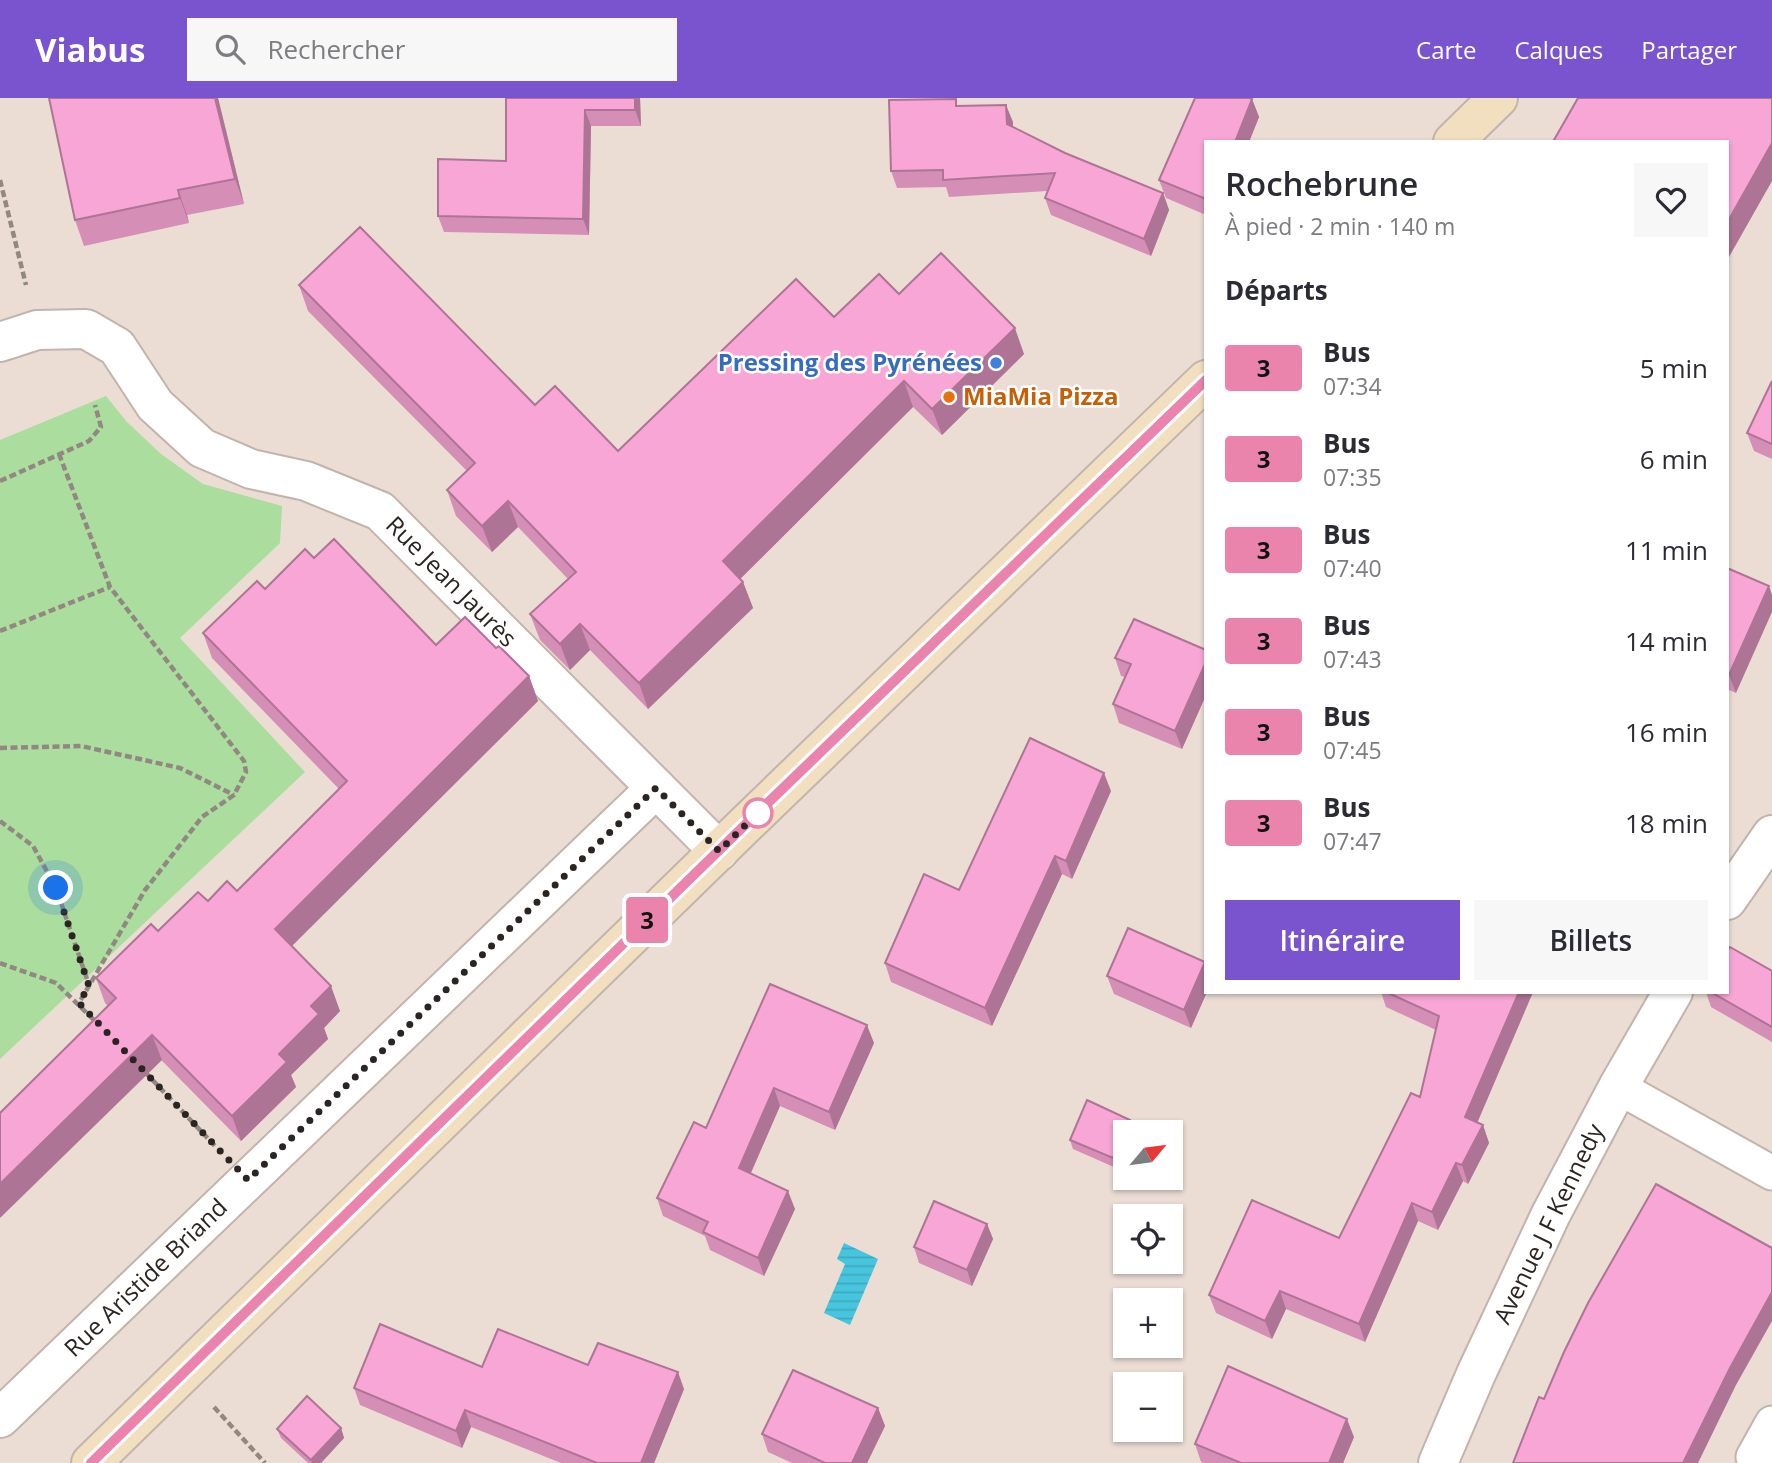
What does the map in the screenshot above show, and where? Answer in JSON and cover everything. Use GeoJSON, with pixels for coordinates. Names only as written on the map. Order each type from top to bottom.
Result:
{"type":"FeatureCollection","features":[{"type":"Feature","properties":{"kind":"main road"},"geometry":{"type":"LineString","coordinates":[[1455,140],[1498,98]]}},
{"type":"Feature","properties":{"kind":"main road"},"geometry":{"type":"LineString","coordinates":[[91,1463],[1204,382]]}},
{"type":"Feature","properties":{"kind":"street","name":"Rue Jean Jaurès"},"geometry":{"type":"LineString","coordinates":[[0,342],[37,330],[86,329],[117,347],[155,405],[202,448],[251,469],[306,481],[380,511],[719,851]]}},
{"type":"Feature","properties":{"kind":"street","name":"Rue Aristide Briand"},"geometry":{"type":"LineString","coordinates":[[0,1418],[656,788]]}},
{"type":"Feature","properties":{"kind":"street"},"geometry":{"type":"LineString","coordinates":[[1729,897],[1772,835]]}},
{"type":"Feature","properties":{"kind":"street","name":"Avenue J F Kennedy"},"geometry":{"type":"LineString","coordinates":[[1438,1463],[1476,1374],[1551,1214],[1618,1087],[1672,994]]}},
{"type":"Feature","properties":{"kind":"lane"},"geometry":{"type":"LineString","coordinates":[[1618,1087],[1772,1173]]}},
{"type":"Feature","properties":{"kind":"lane"},"geometry":{"type":"LineString","coordinates":[[1764,1463],[1753,1457],[1772,1423]]}},
{"type":"Feature","properties":{"kind":"path"},"geometry":{"type":"LineString","coordinates":[[0,180],[37,330]]}},
{"type":"Feature","properties":{"kind":"path"},"geometry":{"type":"LineString","coordinates":[[0,481],[89,441],[101,427],[94,403]]}},
{"type":"Feature","properties":{"kind":"path"},"geometry":{"type":"LineString","coordinates":[[59,454],[110,587],[244,761],[246,772],[234,794],[202,817],[145,890],[79,1003]]}},
{"type":"Feature","properties":{"kind":"path"},"geometry":{"type":"LineString","coordinates":[[0,631],[110,587]]}},
{"type":"Feature","properties":{"kind":"path"},"geometry":{"type":"LineString","coordinates":[[0,748],[81,746],[180,768],[234,794]]}},
{"type":"Feature","properties":{"kind":"path"},"geometry":{"type":"LineString","coordinates":[[0,821],[33,846],[56,888],[89,986]]}},
{"type":"Feature","properties":{"kind":"path"},"geometry":{"type":"LineString","coordinates":[[0,963],[56,983],[98,1023]]}},
{"type":"Feature","properties":{"kind":"path"},"geometry":{"type":"LineString","coordinates":[[145,1072],[248,1180]]}},
{"type":"Feature","properties":{"kind":"path"},"geometry":{"type":"LineString","coordinates":[[183,1373],[265,1463]]}},
{"type":"Feature","properties":{"kind":"green space"},"geometry":{"type":"Polygon","coordinates":[[[106,396],[126,421],[161,454],[203,484],[282,506],[280,543],[180,638],[305,772],[0,1059],[0,440],[106,396]]]}},
{"type":"Feature","properties":{"kind":"water"},"geometry":{"type":"Polygon","coordinates":[[[844,1243],[878,1259],[850,1325],[824,1313],[845,1264],[837,1259],[844,1243]]]}},
{"type":"Feature","properties":{"kind":"building"},"geometry":{"type":"Polygon","coordinates":[[[49,98],[215,98],[235,179],[178,190],[180,198],[75,220],[49,98]]]}},
{"type":"Feature","properties":{"kind":"building"},"geometry":{"type":"Polygon","coordinates":[[[506,98],[635,98],[635,110],[585,110],[583,219],[438,216],[438,159],[506,161],[506,98]]]}},
{"type":"Feature","properties":{"kind":"building"},"geometry":{"type":"Polygon","coordinates":[[[1195,98],[1252,99],[1236,140],[1204,140],[1204,198],[1159,180],[1195,98]]]}},
{"type":"Feature","properties":{"kind":"building"},"geometry":{"type":"Polygon","coordinates":[[[1578,98],[1772,98],[1772,143],[1729,219],[1729,140],[1554,140],[1578,98]]]}},
{"type":"Feature","properties":{"kind":"building"},"geometry":{"type":"Polygon","coordinates":[[[956,99],[956,106],[1006,105],[1007,124],[1065,153],[1163,193],[1144,239],[1045,198],[1055,173],[943,180],[943,170],[891,171],[889,100],[956,99]]]}},
{"type":"Feature","properties":{"kind":"building"},"geometry":{"type":"Polygon","coordinates":[[[360,227],[535,405],[555,386],[618,451],[796,279],[834,317],[879,274],[899,294],[941,253],[1015,328],[932,409],[904,381],[723,561],[743,582],[639,683],[580,624],[560,644],[530,614],[576,572],[508,501],[482,526],[447,490],[475,463],[299,285],[360,227]]]}},
{"type":"Feature","properties":{"kind":"building"},"geometry":{"type":"Polygon","coordinates":[[[1772,381],[1772,444],[1747,433],[1772,381]]]}},
{"type":"Feature","properties":{"kind":"building"},"geometry":{"type":"Polygon","coordinates":[[[334,539],[436,645],[465,617],[529,676],[275,929],[331,986],[311,1006],[319,1014],[279,1054],[287,1062],[232,1116],[152,1035],[0,1184],[0,1113],[116,998],[96,978],[151,924],[158,931],[198,892],[208,901],[227,881],[237,891],[347,781],[203,633],[257,581],[265,589],[305,549],[314,558],[334,539]]]}},
{"type":"Feature","properties":{"kind":"building"},"geometry":{"type":"Polygon","coordinates":[[[1729,569],[1769,586],[1729,675],[1729,569]]]}},
{"type":"Feature","properties":{"kind":"building"},"geometry":{"type":"Polygon","coordinates":[[[1134,619],[1204,649],[1204,666],[1175,731],[1113,704],[1131,664],[1115,658],[1134,619]]]}},
{"type":"Feature","properties":{"kind":"building"},"geometry":{"type":"Polygon","coordinates":[[[1030,738],[1104,773],[1066,861],[1055,856],[985,1008],[885,963],[924,874],[959,890],[1030,738]]]}},
{"type":"Feature","properties":{"kind":"building"},"geometry":{"type":"Polygon","coordinates":[[[1128,928],[1204,962],[1184,1010],[1107,976],[1128,928]]]}},
{"type":"Feature","properties":{"kind":"building"},"geometry":{"type":"Polygon","coordinates":[[[1729,948],[1772,971],[1772,1027],[1714,994],[1729,994],[1729,948]]]}},
{"type":"Feature","properties":{"kind":"building"},"geometry":{"type":"Polygon","coordinates":[[[770,984],[867,1025],[829,1112],[774,1088],[739,1168],[788,1191],[758,1258],[703,1232],[708,1222],[657,1198],[694,1122],[706,1128],[770,984]]]}},
{"type":"Feature","properties":{"kind":"building"},"geometry":{"type":"Polygon","coordinates":[[[1390,994],[1518,994],[1465,1117],[1483,1125],[1462,1165],[1456,1163],[1432,1212],[1412,1203],[1359,1324],[1280,1291],[1265,1321],[1209,1295],[1252,1200],[1339,1238],[1411,1093],[1420,1097],[1439,1016],[1390,994]]]}},
{"type":"Feature","properties":{"kind":"building"},"geometry":{"type":"Polygon","coordinates":[[[1087,1100],[1130,1120],[1113,1120],[1113,1158],[1070,1140],[1087,1100]]]}},
{"type":"Feature","properties":{"kind":"building"},"geometry":{"type":"Polygon","coordinates":[[[1656,1184],[1772,1248],[1772,1292],[1730,1368],[1683,1463],[1513,1463],[1539,1397],[1544,1399],[1588,1303],[1656,1184]]]}},
{"type":"Feature","properties":{"kind":"building"},"geometry":{"type":"Polygon","coordinates":[[[934,1201],[987,1224],[967,1270],[914,1247],[934,1201]]]}},
{"type":"Feature","properties":{"kind":"building"},"geometry":{"type":"Polygon","coordinates":[[[380,1324],[482,1367],[498,1329],[588,1365],[598,1343],[678,1372],[641,1463],[597,1463],[465,1410],[456,1431],[354,1388],[380,1324]]]}},
{"type":"Feature","properties":{"kind":"building"},"geometry":{"type":"Polygon","coordinates":[[[1228,1366],[1347,1419],[1329,1463],[1241,1463],[1195,1444],[1228,1366]]]}},
{"type":"Feature","properties":{"kind":"building"},"geometry":{"type":"Polygon","coordinates":[[[793,1370],[878,1408],[852,1463],[825,1463],[762,1434],[793,1370]]]}},
{"type":"Feature","properties":{"kind":"building"},"geometry":{"type":"Polygon","coordinates":[[[307,1396],[341,1428],[311,1460],[277,1429],[307,1396]]]}},
{"type":"Feature","properties":{"kind":"bus line","name":"3"},"geometry":{"type":"LineString","coordinates":[[91,1463],[1204,382]]}},
{"type":"Feature","properties":{"kind":"place","name":"Pressing des Pyrénées"},"geometry":{"type":"Point","coordinates":[996,363]}},
{"type":"Feature","properties":{"kind":"place","name":"MiaMia Pizza"},"geometry":{"type":"Point","coordinates":[949,397]}},
{"type":"Feature","properties":{"kind":"route"},"geometry":{"type":"LineString","coordinates":[[56,888],[89,986],[79,1003],[248,1180],[656,788],[719,851],[767,804],[758,813]]}}]}
